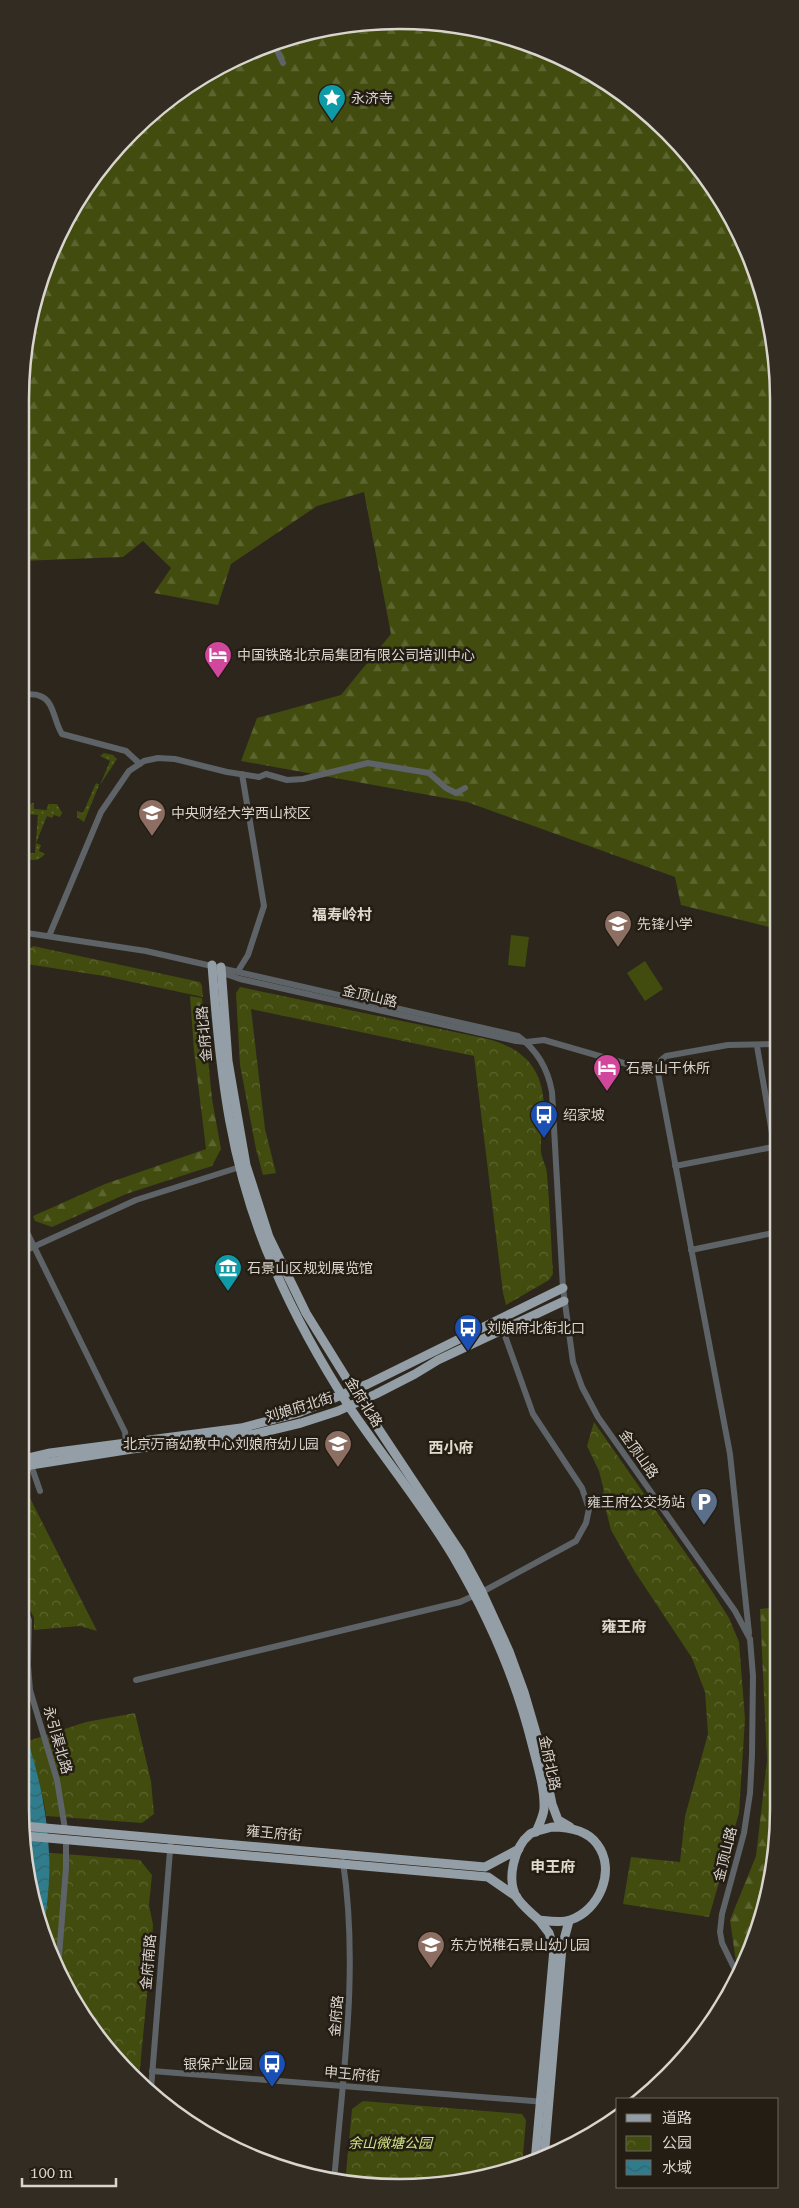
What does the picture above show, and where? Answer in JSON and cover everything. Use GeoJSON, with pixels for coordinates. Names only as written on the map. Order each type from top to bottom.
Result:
{"type":"FeatureCollection","features":[{"type":"Feature","properties":{"kind":"main road","name":"金府北路"},"geometry":{"type":"LineString","coordinates":[[218,968],[228,1061],[248,1204],[275,1272],[297,1315],[349,1406],[383,1456],[397,1472],[478,1594],[509,1652],[527,1700],[541,1750],[552,1804],[558,1820],[570,1827]]}},
{"type":"Feature","properties":{"kind":"main road","name":"金府北路"},"geometry":{"type":"LineString","coordinates":[[242,1166],[269,1236],[306,1313],[360,1400],[461,1553],[498,1644],[527,1723],[543,1791],[544,1810],[536,1832]]}},
{"type":"Feature","properties":{"kind":"main road","name":"刘娘府北街"},"geometry":{"type":"LineString","coordinates":[[29,1460],[126,1442],[258,1425],[298,1413],[344,1396],[562,1288]]}},
{"type":"Feature","properties":{"kind":"main road","name":"刘娘府北街"},"geometry":{"type":"LineString","coordinates":[[29,1461],[271,1431],[301,1423],[349,1406],[501,1329],[564,1300]]}},
{"type":"Feature","properties":{"kind":"main road","name":"雍王府街"},"geometry":{"type":"LineString","coordinates":[[30,1827],[171,1838],[488,1877],[517,1897]]}},
{"type":"Feature","properties":{"kind":"main road"},"geometry":{"type":"LineString","coordinates":[[539,1920],[569,1921],[594,1904],[604,1886],[604,1860],[598,1845],[590,1838],[570,1827],[552,1827],[530,1834],[519,1849],[513,1866],[512,1880],[517,1897],[539,1920],[549,1934],[554,1949],[544,2150]]}},
{"type":"Feature","properties":{"kind":"main road","name":"雍王府街"},"geometry":{"type":"LineString","coordinates":[[30,1837],[170,1849],[485,1866],[519,1849]]}},
{"type":"Feature","properties":{"kind":"main road"},"geometry":{"type":"LineString","coordinates":[[537,2153],[545,2102],[562,1947],[569,1921]]}},
{"type":"Feature","properties":{"kind":"street"},"geometry":{"type":"LineString","coordinates":[[276,50],[282,63]]}},
{"type":"Feature","properties":{"kind":"street"},"geometry":{"type":"LineString","coordinates":[[29,695],[40,696],[50,703],[57,726],[62,734],[126,750],[140,764]]}},
{"type":"Feature","properties":{"kind":"street"},"geometry":{"type":"LineString","coordinates":[[49,936],[101,812],[129,771],[140,764],[158,758],[175,759],[242,774],[259,777],[266,774],[287,780],[303,779],[368,763],[429,773],[446,788],[456,793],[465,788]]}},
{"type":"Feature","properties":{"kind":"street"},"geometry":{"type":"LineString","coordinates":[[238,971],[248,955],[264,906],[242,774]]}},
{"type":"Feature","properties":{"kind":"street","name":"金顶山路"},"geometry":{"type":"LineString","coordinates":[[29,933],[121,946],[518,1036],[535,1052],[546,1070],[552,1092],[562,1288],[573,1362],[593,1409],[735,1611],[750,1639],[753,1676],[750,1794],[744,1833],[722,1914],[720,1932],[722,1943],[734,1968]]}},
{"type":"Feature","properties":{"kind":"street","name":"金顶山路"},"geometry":{"type":"LineString","coordinates":[[218,968],[240,979],[526,1042]]}},
{"type":"Feature","properties":{"kind":"street"},"geometry":{"type":"LineString","coordinates":[[526,1042],[544,1040],[658,1073]]}},
{"type":"Feature","properties":{"kind":"street"},"geometry":{"type":"LineString","coordinates":[[750,1639],[730,1454],[658,1073],[661,1060],[666,1056],[728,1045],[770,1044]]}},
{"type":"Feature","properties":{"kind":"street"},"geometry":{"type":"LineString","coordinates":[[757,1046],[770,1128]]}},
{"type":"Feature","properties":{"kind":"street"},"geometry":{"type":"LineString","coordinates":[[675,1166],[770,1148]]}},
{"type":"Feature","properties":{"kind":"street"},"geometry":{"type":"LineString","coordinates":[[29,1248],[136,1200],[242,1166]]}},
{"type":"Feature","properties":{"kind":"street"},"geometry":{"type":"LineString","coordinates":[[691,1250],[770,1234]]}},
{"type":"Feature","properties":{"kind":"street"},"geometry":{"type":"LineString","coordinates":[[29,1236],[125,1432],[126,1442]]}},
{"type":"Feature","properties":{"kind":"street"},"geometry":{"type":"LineString","coordinates":[[136,1680],[460,1602],[576,1541],[586,1523],[589,1509],[582,1488],[533,1414],[499,1319]]}},
{"type":"Feature","properties":{"kind":"street"},"geometry":{"type":"LineString","coordinates":[[29,1467],[40,1491]]}},
{"type":"Feature","properties":{"kind":"street","name":"永引渠北路"},"geometry":{"type":"LineString","coordinates":[[29,1618],[29,1642]]}},
{"type":"Feature","properties":{"kind":"street","name":"永引渠北路"},"geometry":{"type":"LineString","coordinates":[[29,1678],[30,1690],[57,1780],[63,1829]]}},
{"type":"Feature","properties":{"kind":"street","name":"金府南路"},"geometry":{"type":"LineString","coordinates":[[151,2083],[171,1838]]}},
{"type":"Feature","properties":{"kind":"street"},"geometry":{"type":"LineString","coordinates":[[59,1955],[66,1868],[64,1840]]}},
{"type":"Feature","properties":{"kind":"street","name":"金府路"},"geometry":{"type":"LineString","coordinates":[[335,2173],[351,1984],[350,1928],[342,1858]]}},
{"type":"Feature","properties":{"kind":"street","name":"申王府街"},"geometry":{"type":"LineString","coordinates":[[152,2071],[545,2102]]}},
{"type":"Feature","properties":{"kind":"green space"},"geometry":{"type":"Polygon","coordinates":[[[400,29],[448,32],[472,36],[519,48],[585,78],[625,105],[644,121],[662,137],[694,174],[721,214],[732,236],[751,280],[758,304],[767,351],[770,400],[770,927],[681,905],[675,877],[467,802],[241,761],[257,718],[341,695],[391,634],[364,492],[317,506],[231,564],[218,605],[154,593],[171,568],[143,541],[123,557],[29,561],[29,400],[32,351],[36,327],[48,280],[57,258],[78,214],[91,194],[105,174],[137,137],[174,105],[214,78],[236,67],[280,48],[304,41],[351,32],[400,29]]]}},
{"type":"Feature","properties":{"kind":"green space"},"geometry":{"type":"Polygon","coordinates":[[[104,753],[113,755],[117,759],[100,785],[110,761],[100,756],[104,753]]]}},
{"type":"Feature","properties":{"kind":"green space"},"geometry":{"type":"Polygon","coordinates":[[[96,783],[100,785],[84,822],[77,817],[77,811],[83,813],[96,783]]]}},
{"type":"Feature","properties":{"kind":"green space"},"geometry":{"type":"Polygon","coordinates":[[[34,803],[34,809],[47,810],[48,804],[57,804],[62,813],[60,817],[54,815],[52,818],[47,816],[36,843],[41,845],[39,851],[45,854],[41,858],[34,860],[29,859],[29,853],[35,853],[38,815],[29,814],[29,805],[34,803]]]}},
{"type":"Feature","properties":{"kind":"green space"},"geometry":{"type":"Polygon","coordinates":[[[511,935],[529,937],[525,967],[508,965],[511,935]]]}},
{"type":"Feature","properties":{"kind":"green space"},"geometry":{"type":"Polygon","coordinates":[[[33,946],[200,982],[203,997],[104,976],[29,964],[29,950],[33,946]]]}},
{"type":"Feature","properties":{"kind":"green space"},"geometry":{"type":"Polygon","coordinates":[[[645,961],[663,989],[645,1001],[627,973],[645,961]]]}},
{"type":"Feature","properties":{"kind":"green space"},"geometry":{"type":"Polygon","coordinates":[[[240,987],[488,1039],[501,1043],[522,1055],[536,1073],[543,1096],[541,1152],[547,1171],[553,1274],[549,1280],[506,1305],[474,1056],[251,1009],[265,1129],[276,1173],[263,1175],[256,1149],[240,1065],[236,993],[240,987]]]}},
{"type":"Feature","properties":{"kind":"green space"},"geometry":{"type":"Polygon","coordinates":[[[190,996],[202,998],[212,1099],[221,1149],[212,1166],[126,1194],[52,1227],[35,1221],[33,1216],[105,1184],[206,1149],[194,1051],[190,996]]]}},
{"type":"Feature","properties":{"kind":"green space"},"geometry":{"type":"Polygon","coordinates":[[[594,1422],[710,1588],[729,1618],[739,1642],[745,1719],[739,1813],[709,1917],[623,1904],[631,1857],[680,1862],[685,1816],[708,1734],[705,1692],[692,1658],[635,1572],[611,1530],[602,1494],[604,1491],[599,1471],[587,1446],[594,1422]]]}},
{"type":"Feature","properties":{"kind":"green space"},"geometry":{"type":"Polygon","coordinates":[[[29,1496],[97,1631],[80,1626],[34,1630],[34,1618],[29,1608],[29,1496]]]}},
{"type":"Feature","properties":{"kind":"green space"},"geometry":{"type":"Polygon","coordinates":[[[770,1608],[769,1833],[767,1857],[758,1904],[751,1928],[737,1962],[730,1920],[756,1856],[767,1760],[760,1609],[770,1608]]]}},
{"type":"Feature","properties":{"kind":"green space"},"geometry":{"type":"Polygon","coordinates":[[[135,1713],[151,1781],[154,1814],[142,1823],[46,1816],[29,1741],[86,1722],[135,1713]]]}},
{"type":"Feature","properties":{"kind":"green space"},"geometry":{"type":"Polygon","coordinates":[[[32,1851],[140,1860],[152,1875],[149,1905],[153,1925],[140,2073],[105,2034],[78,1994],[67,1972],[48,1928],[36,1881],[32,1851]]]}},
{"type":"Feature","properties":{"kind":"green space","name":"余山微塘公园"},"geometry":{"type":"Polygon","coordinates":[[[363,2101],[522,2114],[526,2120],[523,2159],[495,2167],[448,2176],[400,2179],[346,2175],[352,2109],[363,2101]]]}},
{"type":"Feature","properties":{"kind":"water"},"geometry":{"type":"Polygon","coordinates":[[[29,1745],[40,1785],[46,1819],[49,1864],[45,1918],[32,1857],[29,1809],[29,1745]]]}},
{"type":"Feature","properties":{"kind":"place","name":"永济寺"},"geometry":{"type":"Point","coordinates":[332,122]}},
{"type":"Feature","properties":{"kind":"place","name":"中国铁路北京局集团有限公司培训中心"},"geometry":{"type":"Point","coordinates":[218,679]}},
{"type":"Feature","properties":{"kind":"place","name":"中央财经大学西山校区"},"geometry":{"type":"Point","coordinates":[152,837]}},
{"type":"Feature","properties":{"kind":"place","name":"先锋小学"},"geometry":{"type":"Point","coordinates":[618,948]}},
{"type":"Feature","properties":{"kind":"place","name":"石景山干休所"},"geometry":{"type":"Point","coordinates":[607,1092]}},
{"type":"Feature","properties":{"kind":"place","name":"绍家坡"},"geometry":{"type":"Point","coordinates":[544,1139]}},
{"type":"Feature","properties":{"kind":"place","name":"石景山区规划展览馆"},"geometry":{"type":"Point","coordinates":[228,1292]}},
{"type":"Feature","properties":{"kind":"place","name":"刘娘府北街北口"},"geometry":{"type":"Point","coordinates":[468,1352]}},
{"type":"Feature","properties":{"kind":"place","name":"北京万商幼教中心刘娘府幼儿园"},"geometry":{"type":"Point","coordinates":[338,1468]}},
{"type":"Feature","properties":{"kind":"place","name":"雍王府公交场站"},"geometry":{"type":"Point","coordinates":[704,1526]}},
{"type":"Feature","properties":{"kind":"place","name":"东方悦稚石景山幼儿园"},"geometry":{"type":"Point","coordinates":[431,1969]}},
{"type":"Feature","properties":{"kind":"place","name":"银保产业园"},"geometry":{"type":"Point","coordinates":[272,2088]}},
{"type":"Feature","properties":{"kind":"district","name":"福寿岭村"},"geometry":{"type":"Point","coordinates":[342,915]}},
{"type":"Feature","properties":{"kind":"district","name":"西小府"},"geometry":{"type":"Point","coordinates":[451,1448]}},
{"type":"Feature","properties":{"kind":"district","name":"雍王府"},"geometry":{"type":"Point","coordinates":[624,1627]}},
{"type":"Feature","properties":{"kind":"district","name":"申王府"},"geometry":{"type":"Point","coordinates":[553,1867]}}]}
